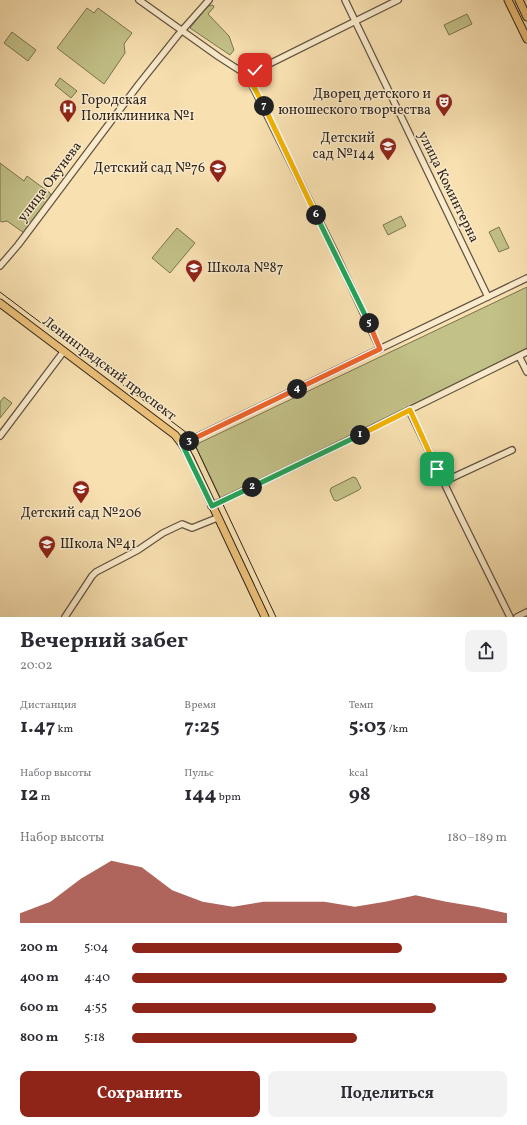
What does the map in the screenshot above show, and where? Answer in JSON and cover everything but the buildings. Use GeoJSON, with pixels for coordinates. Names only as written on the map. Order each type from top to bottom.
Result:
{"type":"FeatureCollection","features":[{"type":"Feature","properties":{"kind":"main road"},"geometry":{"type":"LineString","coordinates":[[508,0],[527,39]]}},
{"type":"Feature","properties":{"kind":"main road"},"geometry":{"type":"LineString","coordinates":[[519,0],[527,17]]}},
{"type":"Feature","properties":{"kind":"main road","name":"Ленинградский проспект"},"geometry":{"type":"LineString","coordinates":[[0,303],[175,435],[182,444],[265,617]]}},
{"type":"Feature","properties":{"kind":"street"},"geometry":{"type":"LineString","coordinates":[[139,0],[219,57],[247,74],[335,252],[380,349]]}},
{"type":"Feature","properties":{"kind":"street","name":"улица Окунева"},"geometry":{"type":"LineString","coordinates":[[0,266],[18,245],[139,84],[182,30],[209,0]]}},
{"type":"Feature","properties":{"kind":"street","name":"улица Коминтерна"},"geometry":{"type":"LineString","coordinates":[[345,0],[488,297]]}},
{"type":"Feature","properties":{"kind":"street"},"geometry":{"type":"LineString","coordinates":[[247,74],[398,0]]}},
{"type":"Feature","properties":{"kind":"street"},"geometry":{"type":"LineString","coordinates":[[182,444],[527,278]]}},
{"type":"Feature","properties":{"kind":"street"},"geometry":{"type":"LineString","coordinates":[[0,436],[64,351]]}},
{"type":"Feature","properties":{"kind":"street"},"geometry":{"type":"LineString","coordinates":[[212,506],[527,352]]}},
{"type":"Feature","properties":{"kind":"street"},"geometry":{"type":"LineString","coordinates":[[519,356],[527,372]]}},
{"type":"Feature","properties":{"kind":"street"},"geometry":{"type":"LineString","coordinates":[[410,410],[443,482],[510,617]]}},
{"type":"Feature","properties":{"kind":"street"},"geometry":{"type":"LineString","coordinates":[[443,482],[512,450]]}},
{"type":"Feature","properties":{"kind":"street"},"geometry":{"type":"LineString","coordinates":[[66,617],[92,576],[99,570],[138,550],[163,533],[182,524],[192,528],[217,518]]}},
{"type":"Feature","properties":{"kind":"street"},"geometry":{"type":"LineString","coordinates":[[517,617],[527,612]]}},
{"type":"Feature","properties":{"kind":"shaded area"},"geometry":{"type":"Polygon","coordinates":[[[213,5],[214,7],[208,14],[229,36],[234,50],[230,55],[190,28],[208,6],[213,5]]]}},
{"type":"Feature","properties":{"kind":"shaded area"},"geometry":{"type":"Polygon","coordinates":[[[87,8],[94,13],[98,8],[132,33],[124,44],[125,53],[104,84],[57,48],[87,8]]]}},
{"type":"Feature","properties":{"kind":"shaded area"},"geometry":{"type":"Polygon","coordinates":[[[467,14],[472,24],[449,35],[444,25],[467,14]]]}},
{"type":"Feature","properties":{"kind":"shaded area"},"geometry":{"type":"Polygon","coordinates":[[[12,32],[36,50],[28,61],[4,43],[12,32]]]}},
{"type":"Feature","properties":{"kind":"shaded area"},"geometry":{"type":"Polygon","coordinates":[[[60,78],[77,91],[71,98],[55,85],[60,78]]]}},
{"type":"Feature","properties":{"kind":"shaded area"},"geometry":{"type":"Polygon","coordinates":[[[0,163],[24,181],[27,176],[50,193],[51,196],[24,233],[7,221],[0,221],[0,163]]]}},
{"type":"Feature","properties":{"kind":"shaded area"},"geometry":{"type":"Polygon","coordinates":[[[401,216],[406,226],[388,235],[383,225],[401,216]]]}},
{"type":"Feature","properties":{"kind":"shaded area"},"geometry":{"type":"Polygon","coordinates":[[[499,227],[509,248],[499,252],[489,232],[499,227]]]}},
{"type":"Feature","properties":{"kind":"shaded area"},"geometry":{"type":"Polygon","coordinates":[[[177,228],[195,243],[170,273],[152,258],[177,228]]]}},
{"type":"Feature","properties":{"kind":"shaded area"},"geometry":{"type":"Polygon","coordinates":[[[527,287],[527,348],[221,499],[195,445],[527,287]]]}},
{"type":"Feature","properties":{"kind":"shaded area"},"geometry":{"type":"Polygon","coordinates":[[[4,397],[12,403],[0,418],[0,402],[4,397]]]}},
{"type":"Feature","properties":{"kind":"shaded area"},"geometry":{"type":"Polygon","coordinates":[[[353,477],[356,478],[361,488],[337,501],[334,500],[330,491],[331,488],[353,477]]]}},
{"type":"Feature","properties":{"kind":"tram line"},"geometry":{"type":"LineString","coordinates":[[0,292],[187,433],[195,445],[276,617]]}},
{"type":"Feature","properties":{"kind":"place","name":"Дворец детского и юношеского творчества"},"geometry":{"type":"Point","coordinates":[444,117]}},
{"type":"Feature","properties":{"kind":"place","name":"Городская Поликлиника №1"},"geometry":{"type":"Point","coordinates":[68,123]}},
{"type":"Feature","properties":{"kind":"place","name":"Детский сад №144"},"geometry":{"type":"Point","coordinates":[388,161]}},
{"type":"Feature","properties":{"kind":"place","name":"Детский сад №76"},"geometry":{"type":"Point","coordinates":[218,183]}},
{"type":"Feature","properties":{"kind":"place","name":"Школа №87"},"geometry":{"type":"Point","coordinates":[194,283]}},
{"type":"Feature","properties":{"kind":"place","name":"Детский сад №206"},"geometry":{"type":"Point","coordinates":[81,504]}},
{"type":"Feature","properties":{"kind":"place","name":"Школа №41"},"geometry":{"type":"Point","coordinates":[47,559]}},
{"type":"Feature","properties":{"kind":"route"},"geometry":{"type":"LineString","coordinates":[[255,70],[247,74],[365,314],[380,349],[182,444],[212,506],[410,410],[437,469]]}}]}
